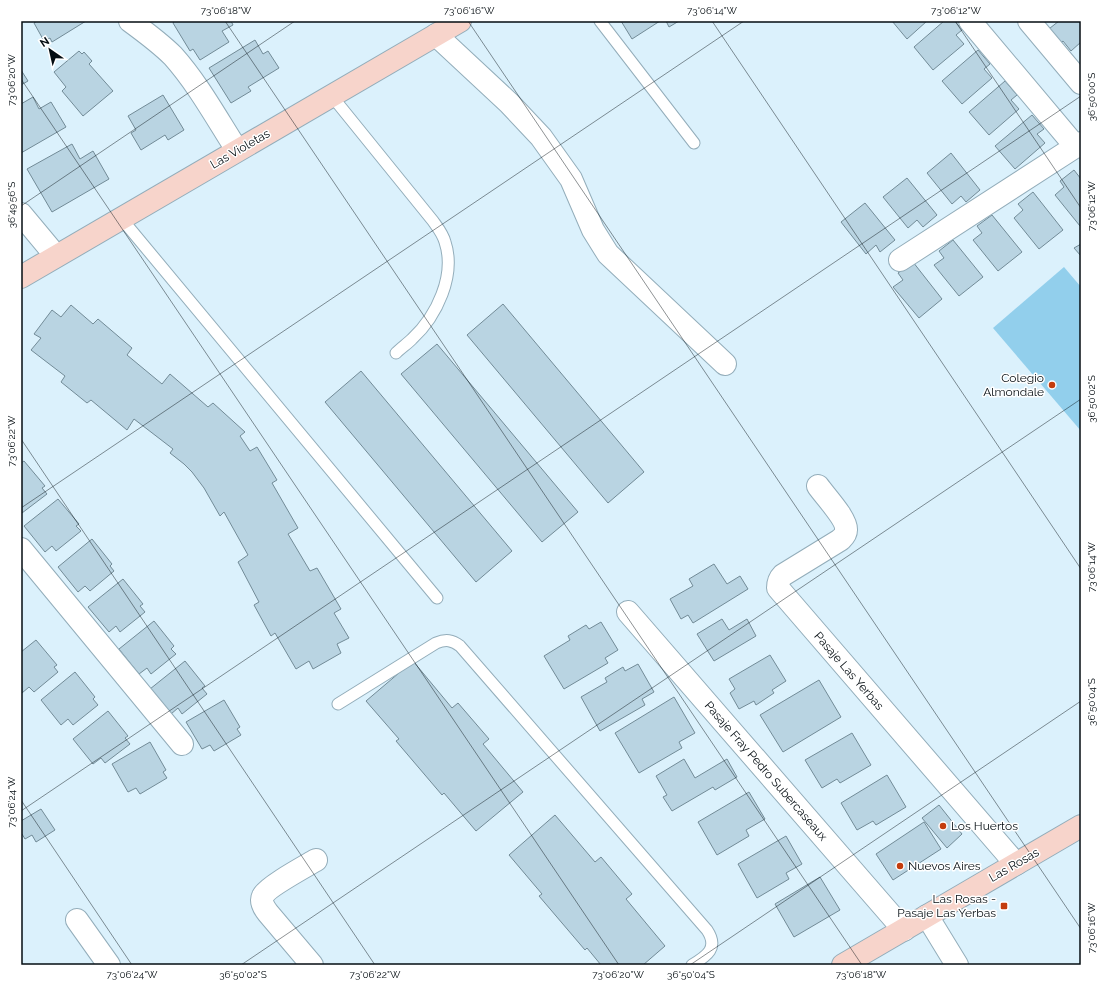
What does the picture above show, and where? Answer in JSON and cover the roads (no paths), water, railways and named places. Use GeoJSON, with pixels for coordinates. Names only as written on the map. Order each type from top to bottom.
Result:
{"type":"FeatureCollection","features":[{"type":"Feature","properties":{"kind":"street"},"geometry":{"type":"LineString","coordinates":[[130,21],[161,45],[176,61],[194,83],[238,150]]}},
{"type":"Feature","properties":{"kind":"street","name":"Las Violetas"},"geometry":{"type":"LineString","coordinates":[[21,277],[460,21]]}},
{"type":"Feature","properties":{"kind":"street"},"geometry":{"type":"LineString","coordinates":[[900,260],[1079,145],[970,21]]}},
{"type":"Feature","properties":{"kind":"street"},"geometry":{"type":"LineString","coordinates":[[1029,21],[1081,83]]}},
{"type":"Feature","properties":{"kind":"street"},"geometry":{"type":"LineString","coordinates":[[436,35],[509,102],[541,137],[571,179],[593,230],[608,254],[725,364]]}},
{"type":"Feature","properties":{"kind":"street"},"geometry":{"type":"LineString","coordinates":[[21,214],[56,256]]}},
{"type":"Feature","properties":{"kind":"street","name":"Pasaje Las Yerbas"},"geometry":{"type":"LineString","coordinates":[[818,486],[843,519],[846,525],[846,532],[840,540],[784,575],[780,579],[778,588],[1016,864]]}},
{"type":"Feature","properties":{"kind":"street"},"geometry":{"type":"LineString","coordinates":[[21,548],[182,744]]}},
{"type":"Feature","properties":{"kind":"street","name":"Pasaje Fray Pedro Subercaseaux"},"geometry":{"type":"LineString","coordinates":[[628,612],[904,930]]}},
{"type":"Feature","properties":{"kind":"street","name":"Las Rosas"},"geometry":{"type":"LineString","coordinates":[[843,965],[1081,826]]}},
{"type":"Feature","properties":{"kind":"street"},"geometry":{"type":"LineString","coordinates":[[312,965],[263,907],[262,899],[266,890],[316,860]]}},
{"type":"Feature","properties":{"kind":"street"},"geometry":{"type":"LineString","coordinates":[[927,916],[957,965]]}},
{"type":"Feature","properties":{"kind":"street"},"geometry":{"type":"LineString","coordinates":[[77,920],[109,965]]}},
{"type":"Feature","properties":{"kind":"lane"},"geometry":{"type":"LineString","coordinates":[[600,21],[694,143]]}},
{"type":"Feature","properties":{"kind":"lane"},"geometry":{"type":"LineString","coordinates":[[332,96],[433,221],[445,242],[448,257],[448,272],[438,303],[427,322],[413,339],[396,353]]}},
{"type":"Feature","properties":{"kind":"lane"},"geometry":{"type":"LineString","coordinates":[[121,218],[437,598]]}},
{"type":"Feature","properties":{"kind":"lane"},"geometry":{"type":"LineString","coordinates":[[338,704],[436,643],[443,640],[449,640],[455,643],[465,652],[707,930],[712,940],[712,946],[709,953],[692,965]]}},
{"type":"Feature","properties":{"kind":"place","name":"Colegio Almondale"},"geometry":{"type":"Point","coordinates":[1052,385]}},
{"type":"Feature","properties":{"kind":"place","name":"Los Huertos"},"geometry":{"type":"Point","coordinates":[943,826]}},
{"type":"Feature","properties":{"kind":"place","name":"Nuevos Aires"},"geometry":{"type":"Point","coordinates":[900,866]}},
{"type":"Feature","properties":{"kind":"place","name":"Las Rosas - Pasaje Las Yerbas"},"geometry":{"type":"Point","coordinates":[1004,906]}}]}
